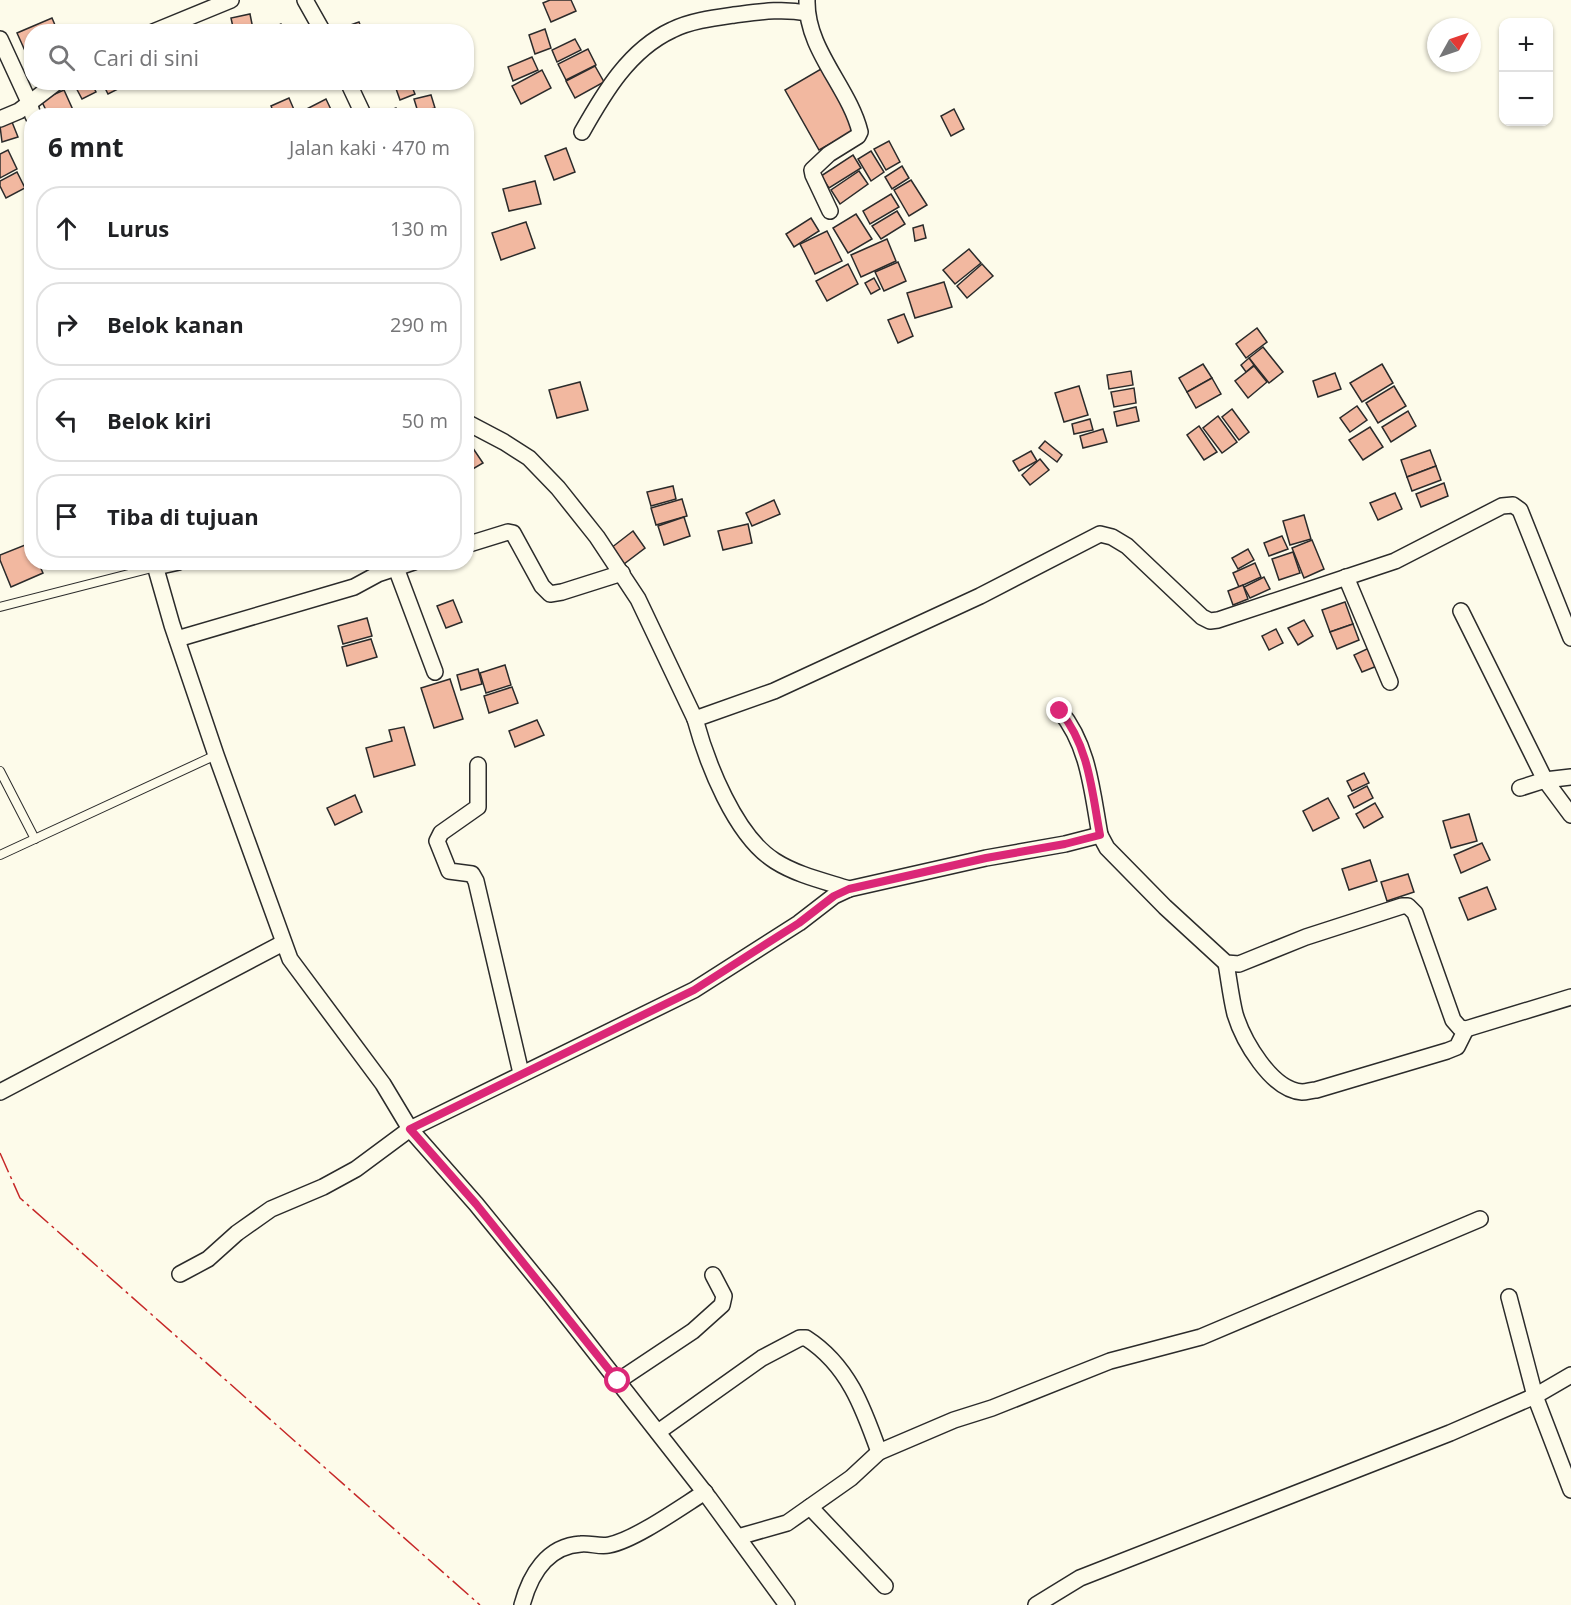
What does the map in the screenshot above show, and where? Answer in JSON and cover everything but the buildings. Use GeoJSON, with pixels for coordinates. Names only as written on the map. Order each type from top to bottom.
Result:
{"type":"FeatureCollection","features":[{"type":"Feature","properties":{"kind":"street"},"geometry":{"type":"LineString","coordinates":[[172,24],[231,0]]}},
{"type":"Feature","properties":{"kind":"street"},"geometry":{"type":"LineString","coordinates":[[305,0],[318,24]]}},
{"type":"Feature","properties":{"kind":"street"},"geometry":{"type":"LineString","coordinates":[[582,132],[605,91],[621,71],[650,43],[673,30],[709,19],[807,7],[824,61],[852,110],[860,132],[858,136],[829,154],[812,170],[830,211]]}},
{"type":"Feature","properties":{"kind":"street"},"geometry":{"type":"LineString","coordinates":[[0,39],[31,108]]}},
{"type":"Feature","properties":{"kind":"street"},"geometry":{"type":"LineString","coordinates":[[32,108],[49,90]]}},
{"type":"Feature","properties":{"kind":"street"},"geometry":{"type":"LineString","coordinates":[[352,90],[360,108]]}},
{"type":"Feature","properties":{"kind":"street"},"geometry":{"type":"LineString","coordinates":[[0,119],[24,110]]}},
{"type":"Feature","properties":{"kind":"street"},"geometry":{"type":"LineString","coordinates":[[474,426],[529,458],[580,515],[622,573],[651,624],[694,719],[703,748],[728,804],[745,830],[775,861],[808,877],[849,889]]}},
{"type":"Feature","properties":{"kind":"street"},"geometry":{"type":"LineString","coordinates":[[694,719],[756,698],[796,681],[980,596],[1100,534],[1112,537],[1127,546],[1202,617],[1210,621],[1395,561],[1502,506],[1513,505],[1520,510],[1571,638]]}},
{"type":"Feature","properties":{"kind":"street"},"geometry":{"type":"LineString","coordinates":[[474,543],[508,532],[513,533],[542,586],[550,594],[622,573]]}},
{"type":"Feature","properties":{"kind":"street"},"geometry":{"type":"LineString","coordinates":[[156,570],[216,754],[290,959],[383,1084],[410,1129],[476,1204],[618,1381],[705,1492],[787,1605]]}},
{"type":"Feature","properties":{"kind":"street"},"geometry":{"type":"LineString","coordinates":[[177,639],[354,587],[390,570]]}},
{"type":"Feature","properties":{"kind":"street"},"geometry":{"type":"LineString","coordinates":[[397,570],[435,672]]}},
{"type":"Feature","properties":{"kind":"street"},"geometry":{"type":"LineString","coordinates":[[1346,578],[1390,682]]}},
{"type":"Feature","properties":{"kind":"street"},"geometry":{"type":"LineString","coordinates":[[1461,611],[1545,780],[1571,815]]}},
{"type":"Feature","properties":{"kind":"street"},"geometry":{"type":"LineString","coordinates":[[1060,711],[1070,723],[1084,754],[1092,783],[1100,835],[1107,848],[1165,907],[1226,963],[1235,1014],[1246,1041],[1266,1070],[1282,1084],[1300,1092],[1316,1090],[1447,1051],[1457,1047],[1466,1029]]}},
{"type":"Feature","properties":{"kind":"street"},"geometry":{"type":"LineString","coordinates":[[478,765],[478,807],[441,833],[437,842],[449,871],[472,874],[476,881],[521,1073]]}},
{"type":"Feature","properties":{"kind":"street"},"geometry":{"type":"LineString","coordinates":[[1520,788],[1545,780],[1571,777]]}},
{"type":"Feature","properties":{"kind":"street"},"geometry":{"type":"LineString","coordinates":[[180,1274],[208,1259],[237,1233],[271,1209],[357,1169],[410,1129],[694,990],[799,923],[834,896],[849,889],[1100,835]]}},
{"type":"Feature","properties":{"kind":"street"},"geometry":{"type":"LineString","coordinates":[[1226,963],[1239,964],[1306,937],[1408,906],[1415,913],[1453,1020],[1460,1028],[1466,1029],[1571,997]]}},
{"type":"Feature","properties":{"kind":"street"},"geometry":{"type":"LineString","coordinates":[[0,1092],[283,944]]}},
{"type":"Feature","properties":{"kind":"street"},"geometry":{"type":"LineString","coordinates":[[738,1537],[787,1523],[851,1478],[879,1452],[954,1420],[992,1408],[1110,1361],[1201,1337],[1480,1219]]}},
{"type":"Feature","properties":{"kind":"street"},"geometry":{"type":"LineString","coordinates":[[618,1381],[693,1331],[722,1305],[724,1296],[713,1275]]}},
{"type":"Feature","properties":{"kind":"street"},"geometry":{"type":"LineString","coordinates":[[1509,1298],[1535,1396],[1571,1490]]}},
{"type":"Feature","properties":{"kind":"street"},"geometry":{"type":"LineString","coordinates":[[658,1432],[762,1358],[800,1338],[806,1338],[842,1370],[867,1418],[879,1452]]}},
{"type":"Feature","properties":{"kind":"street"},"geometry":{"type":"LineString","coordinates":[[1036,1605],[1080,1578],[1124,1559],[1417,1446],[1535,1396],[1571,1375]]}},
{"type":"Feature","properties":{"kind":"street"},"geometry":{"type":"LineString","coordinates":[[522,1605],[527,1587],[540,1564],[560,1548],[581,1544],[608,1546],[632,1536],[705,1492]]}},
{"type":"Feature","properties":{"kind":"street"},"geometry":{"type":"LineString","coordinates":[[810,1507],[885,1586]]}},
{"type":"Feature","properties":{"kind":"lane"},"geometry":{"type":"LineString","coordinates":[[0,607],[137,570]]}},
{"type":"Feature","properties":{"kind":"lane"},"geometry":{"type":"LineString","coordinates":[[0,855],[216,754]]}},
{"type":"Feature","properties":{"kind":"lane"},"geometry":{"type":"LineString","coordinates":[[0,772],[35,838]]}},
{"type":"Feature","properties":{"kind":"power"},"geometry":{"type":"LineString","coordinates":[[0,1153],[20,1198],[480,1605]]}},
{"type":"Feature","properties":{"kind":"route"},"geometry":{"type":"LineString","coordinates":[[618,1381],[476,1204],[410,1129],[694,990],[799,923],[834,896],[849,889],[1100,835],[1092,783],[1084,754],[1070,723],[1060,711]]}}]}
